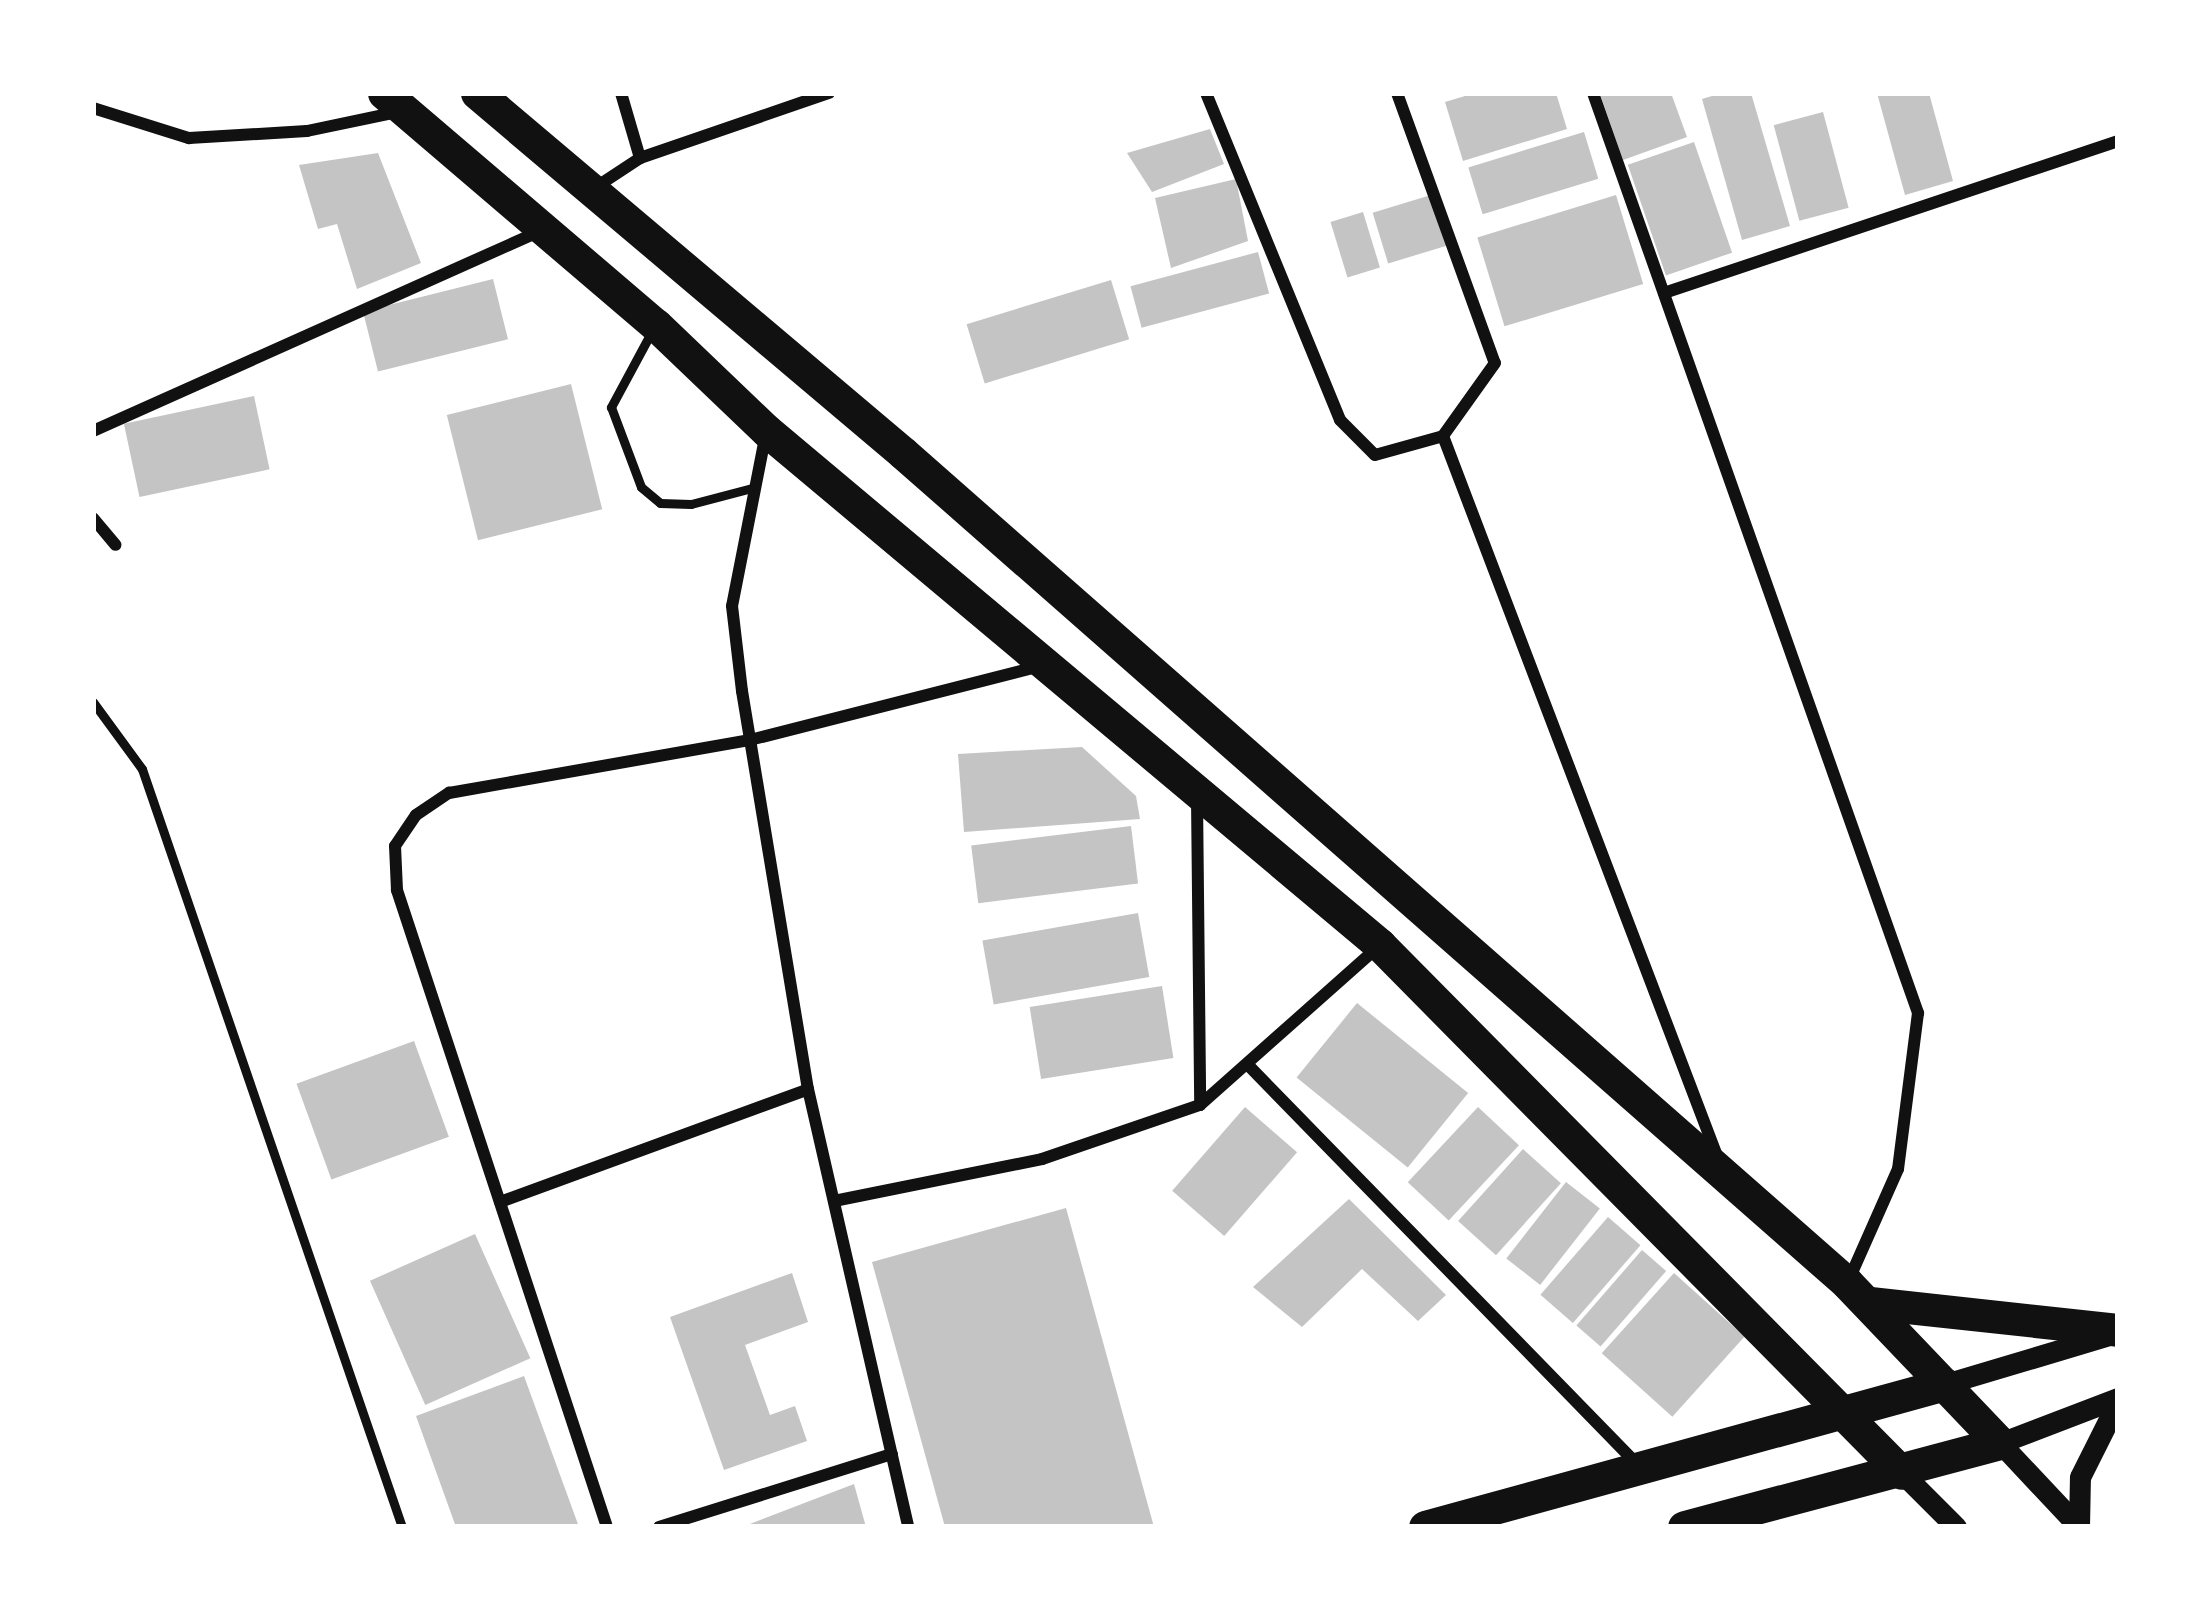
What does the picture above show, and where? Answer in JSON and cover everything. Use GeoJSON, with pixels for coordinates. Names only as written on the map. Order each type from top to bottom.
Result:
{"type":"FeatureCollection","features":[{"type":"Feature","properties":{"kind":"highway"},"geometry":{"type":"LineString","coordinates":[[477,93],[921,468],[1724,1174],[1858,1293],[2000,1444],[1684,1527]]}},
{"type":"Feature","properties":{"kind":"highway"},"geometry":{"type":"LineString","coordinates":[[394,102],[656,325],[766,431],[1380,945],[1902,1473]]}},
{"type":"Feature","properties":{"kind":"highway"},"geometry":{"type":"LineString","coordinates":[[1858,1293],[2118,1331]]}},
{"type":"Feature","properties":{"kind":"highway"},"geometry":{"type":"LineString","coordinates":[[1425,1527],[1945,1384]]}},
{"type":"Feature","properties":{"kind":"street"},"geometry":{"type":"LineString","coordinates":[[621,93],[640,158]]}},
{"type":"Feature","properties":{"kind":"street"},"geometry":{"type":"LineString","coordinates":[[590,191],[640,158],[829,93]]}},
{"type":"Feature","properties":{"kind":"street"},"geometry":{"type":"LineString","coordinates":[[1206,93],[1340,420],[1375,455],[1443,436],[1495,363],[1396,93]]}},
{"type":"Feature","properties":{"kind":"street"},"geometry":{"type":"LineString","coordinates":[[1593,93],[1918,1012],[1898,1169],[1858,1293]]}},
{"type":"Feature","properties":{"kind":"street"},"geometry":{"type":"LineString","coordinates":[[93,108],[190,138],[308,131],[394,102]]}},
{"type":"Feature","properties":{"kind":"street"},"geometry":{"type":"LineString","coordinates":[[1664,293],[2118,140]]}},
{"type":"Feature","properties":{"kind":"street"},"geometry":{"type":"LineString","coordinates":[[93,431],[541,230]]}},
{"type":"Feature","properties":{"kind":"street"},"geometry":{"type":"LineString","coordinates":[[766,431],[732,606],[808,1089],[908,1527]]}},
{"type":"Feature","properties":{"kind":"street"},"geometry":{"type":"LineString","coordinates":[[1443,436],[1724,1174]]}},
{"type":"Feature","properties":{"kind":"street"},"geometry":{"type":"LineString","coordinates":[[93,518],[116,545]]}},
{"type":"Feature","properties":{"kind":"street"},"geometry":{"type":"LineString","coordinates":[[607,1527],[397,890],[395,846],[416,814],[449,793],[750,740],[1043,666]]}},
{"type":"Feature","properties":{"kind":"street"},"geometry":{"type":"LineString","coordinates":[[1197,791],[1200,1105]]}},
{"type":"Feature","properties":{"kind":"street"},"geometry":{"type":"LineString","coordinates":[[834,1201],[1042,1159],[1200,1105],[1380,945]]}},
{"type":"Feature","properties":{"kind":"street"},"geometry":{"type":"LineString","coordinates":[[1249,1066],[1641,1468]]}},
{"type":"Feature","properties":{"kind":"street"},"geometry":{"type":"LineString","coordinates":[[500,1202],[808,1089]]}},
{"type":"Feature","properties":{"kind":"street"},"geometry":{"type":"LineString","coordinates":[[1945,1384],[2118,1331]]}},
{"type":"Feature","properties":{"kind":"street"},"geometry":{"type":"LineString","coordinates":[[2079,1527],[2000,1444],[2118,1399]]}},
{"type":"Feature","properties":{"kind":"street"},"geometry":{"type":"LineString","coordinates":[[2079,1527],[2080,1477],[2118,1399]]}},
{"type":"Feature","properties":{"kind":"street"},"geometry":{"type":"LineString","coordinates":[[659,1527],[892,1454]]}},
{"type":"Feature","properties":{"kind":"street"},"geometry":{"type":"LineString","coordinates":[[1902,1473],[1956,1527]]}},
{"type":"Feature","properties":{"kind":"lane"},"geometry":{"type":"LineString","coordinates":[[656,325],[611,407],[640,487],[660,503],[691,504],[752,488]]}},
{"type":"Feature","properties":{"kind":"lane"},"geometry":{"type":"LineString","coordinates":[[93,702],[142,769],[402,1527]]}},
{"type":"Feature","properties":{"kind":"building"},"geometry":{"type":"Polygon","coordinates":[[[1475,93],[1556,93],[1567,129],[1463,161],[1445,102],[1475,93]]]}},
{"type":"Feature","properties":{"kind":"building"},"geometry":{"type":"Polygon","coordinates":[[[1671,93],[1687,137],[1623,160],[1600,94],[1671,93]]]}},
{"type":"Feature","properties":{"kind":"building"},"geometry":{"type":"Polygon","coordinates":[[[1751,93],[1790,226],[1742,240],[1702,99],[1751,93]]]}},
{"type":"Feature","properties":{"kind":"building"},"geometry":{"type":"Polygon","coordinates":[[[1877,93],[1929,93],[1953,181],[1905,195],[1877,93]]]}},
{"type":"Feature","properties":{"kind":"building"},"geometry":{"type":"Polygon","coordinates":[[[1823,112],[1849,208],[1799,221],[1774,125],[1823,112]]]}},
{"type":"Feature","properties":{"kind":"building"},"geometry":{"type":"Polygon","coordinates":[[[1210,129],[1224,164],[1152,192],[1127,153],[1210,129]]]}},
{"type":"Feature","properties":{"kind":"building"},"geometry":{"type":"Polygon","coordinates":[[[1584,132],[1598,179],[1483,214],[1468,167],[1584,132]]]}},
{"type":"Feature","properties":{"kind":"building"},"geometry":{"type":"Polygon","coordinates":[[[1694,142],[1732,253],[1666,275],[1628,165],[1694,142]]]}},
{"type":"Feature","properties":{"kind":"building"},"geometry":{"type":"Polygon","coordinates":[[[378,153],[421,263],[357,289],[337,224],[318,229],[299,165],[378,153]]]}},
{"type":"Feature","properties":{"kind":"building"},"geometry":{"type":"Polygon","coordinates":[[[1236,179],[1248,241],[1171,268],[1155,198],[1236,179]]]}},
{"type":"Feature","properties":{"kind":"building"},"geometry":{"type":"Polygon","coordinates":[[[1431,195],[1446,246],[1388,264],[1373,213],[1431,195]]]}},
{"type":"Feature","properties":{"kind":"building"},"geometry":{"type":"Polygon","coordinates":[[[1616,195],[1643,284],[1505,326],[1477,237],[1616,195]]]}},
{"type":"Feature","properties":{"kind":"building"},"geometry":{"type":"Polygon","coordinates":[[[1363,212],[1380,267],[1347,277],[1330,222],[1363,212]]]}},
{"type":"Feature","properties":{"kind":"building"},"geometry":{"type":"Polygon","coordinates":[[[1258,252],[1269,294],[1142,328],[1130,286],[1258,252]]]}},
{"type":"Feature","properties":{"kind":"building"},"geometry":{"type":"Polygon","coordinates":[[[493,279],[508,339],[378,372],[363,311],[493,279]]]}},
{"type":"Feature","properties":{"kind":"building"},"geometry":{"type":"Polygon","coordinates":[[[1111,280],[1129,339],[985,383],[967,324],[1111,280]]]}},
{"type":"Feature","properties":{"kind":"building"},"geometry":{"type":"Polygon","coordinates":[[[571,384],[602,509],[478,540],[447,415],[571,384]]]}},
{"type":"Feature","properties":{"kind":"building"},"geometry":{"type":"Polygon","coordinates":[[[254,396],[270,469],[139,497],[124,424],[254,396]]]}},
{"type":"Feature","properties":{"kind":"building"},"geometry":{"type":"Polygon","coordinates":[[[1082,747],[1136,796],[1140,819],[964,832],[958,754],[1082,747]]]}},
{"type":"Feature","properties":{"kind":"building"},"geometry":{"type":"Polygon","coordinates":[[[1131,826],[1138,884],[978,903],[971,846],[1131,826]]]}},
{"type":"Feature","properties":{"kind":"building"},"geometry":{"type":"Polygon","coordinates":[[[1138,913],[1149,977],[994,1004],[982,940],[1138,913]]]}},
{"type":"Feature","properties":{"kind":"building"},"geometry":{"type":"Polygon","coordinates":[[[1162,986],[1173,1058],[1041,1079],[1030,1007],[1162,986]]]}},
{"type":"Feature","properties":{"kind":"building"},"geometry":{"type":"Polygon","coordinates":[[[1357,1003],[1468,1093],[1408,1168],[1297,1078],[1357,1003]]]}},
{"type":"Feature","properties":{"kind":"building"},"geometry":{"type":"Polygon","coordinates":[[[414,1041],[449,1137],[331,1180],[297,1084],[414,1041]]]}},
{"type":"Feature","properties":{"kind":"building"},"geometry":{"type":"Polygon","coordinates":[[[1245,1107],[1297,1152],[1224,1236],[1172,1191],[1245,1107]]]}},
{"type":"Feature","properties":{"kind":"building"},"geometry":{"type":"Polygon","coordinates":[[[1478,1107],[1519,1145],[1449,1221],[1408,1182],[1478,1107]]]}},
{"type":"Feature","properties":{"kind":"building"},"geometry":{"type":"Polygon","coordinates":[[[1523,1149],[1561,1183],[1496,1255],[1458,1221],[1523,1149]]]}},
{"type":"Feature","properties":{"kind":"building"},"geometry":{"type":"Polygon","coordinates":[[[1566,1182],[1600,1208],[1540,1285],[1506,1258],[1566,1182]]]}},
{"type":"Feature","properties":{"kind":"building"},"geometry":{"type":"Polygon","coordinates":[[[1349,1199],[1446,1295],[1418,1321],[1362,1269],[1302,1327],[1253,1287],[1349,1199]]]}},
{"type":"Feature","properties":{"kind":"building"},"geometry":{"type":"Polygon","coordinates":[[[1066,1208],[1154,1527],[945,1527],[872,1262],[1066,1208]]]}},
{"type":"Feature","properties":{"kind":"building"},"geometry":{"type":"Polygon","coordinates":[[[1608,1217],[1640,1245],[1573,1323],[1540,1295],[1608,1217]]]}},
{"type":"Feature","properties":{"kind":"building"},"geometry":{"type":"Polygon","coordinates":[[[475,1234],[530,1358],[425,1405],[370,1281],[475,1234]]]}},
{"type":"Feature","properties":{"kind":"building"},"geometry":{"type":"Polygon","coordinates":[[[1642,1250],[1666,1271],[1601,1346],[1576,1325],[1642,1250]]]}},
{"type":"Feature","properties":{"kind":"building"},"geometry":{"type":"Polygon","coordinates":[[[792,1273],[808,1322],[745,1345],[770,1415],[795,1406],[807,1441],[724,1470],[670,1317],[792,1273]]]}},
{"type":"Feature","properties":{"kind":"building"},"geometry":{"type":"Polygon","coordinates":[[[1674,1273],[1745,1337],[1672,1417],[1602,1353],[1674,1273]]]}},
{"type":"Feature","properties":{"kind":"building"},"geometry":{"type":"Polygon","coordinates":[[[524,1376],[579,1527],[456,1527],[416,1416],[524,1376]]]}},
{"type":"Feature","properties":{"kind":"building"},"geometry":{"type":"Polygon","coordinates":[[[854,1484],[866,1527],[742,1527],[854,1484]]]}}]}
